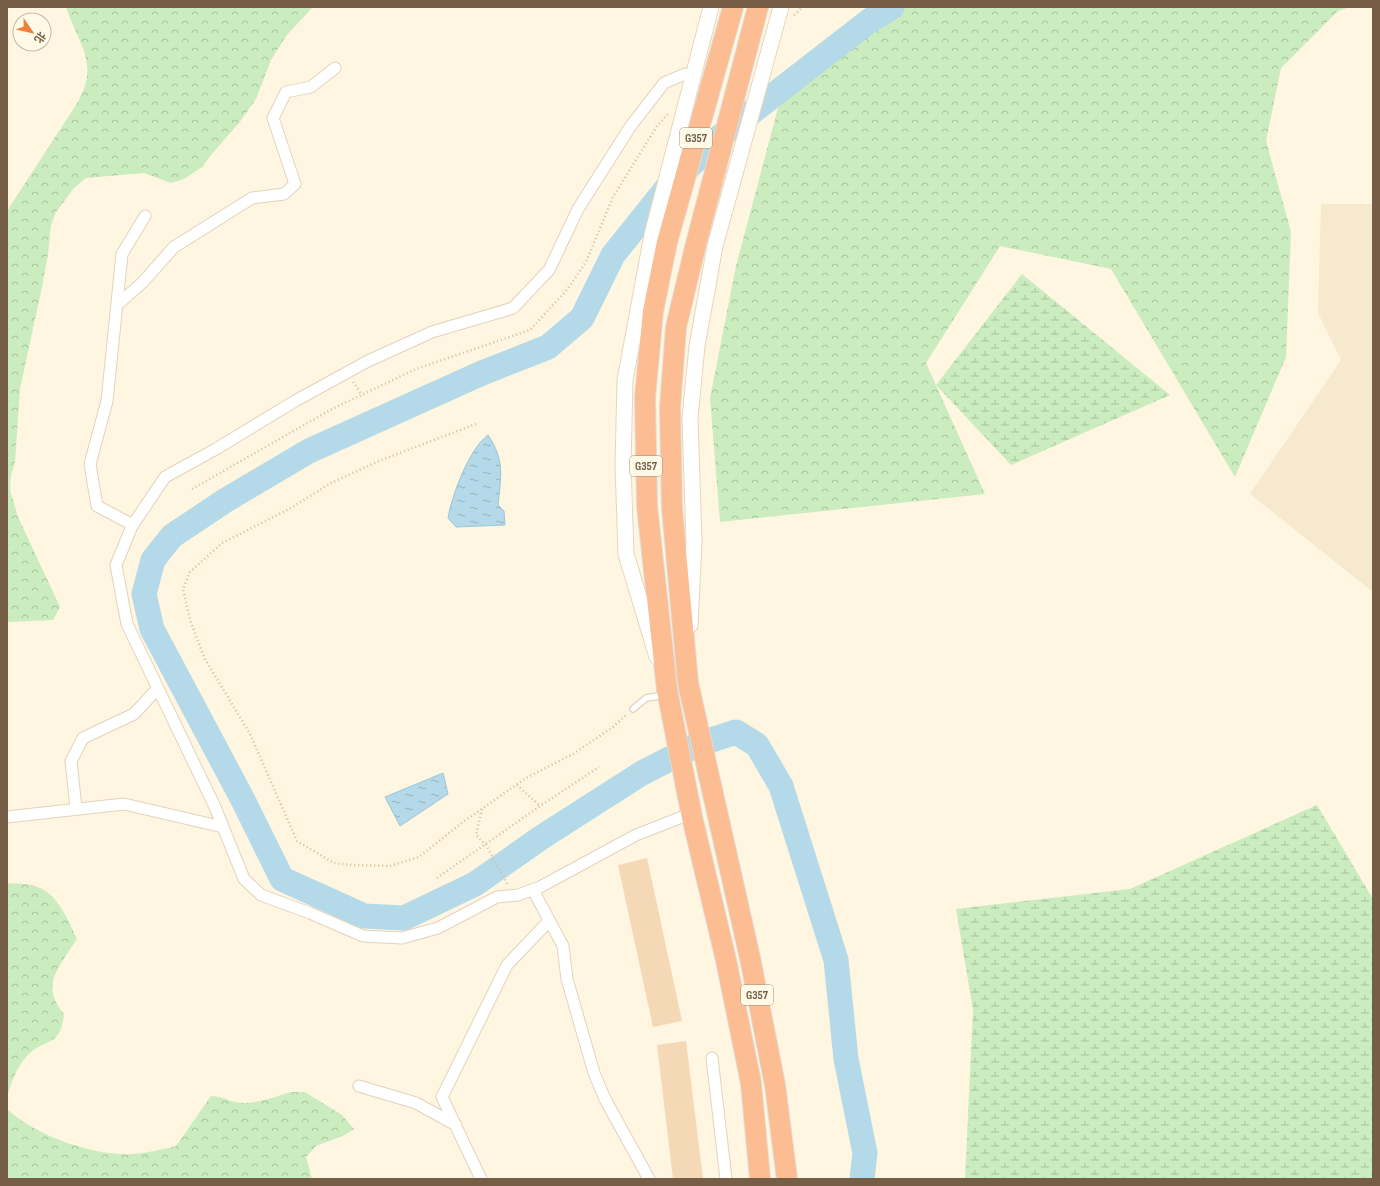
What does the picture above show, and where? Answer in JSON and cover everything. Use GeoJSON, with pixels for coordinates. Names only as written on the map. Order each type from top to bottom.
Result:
{"type":"FeatureCollection","features":[{"type":"Feature","properties":{"kind":"highway","name":"G357"},"geometry":{"type":"LineString","coordinates":[[733,7],[726,34],[660,239],[645,396],[647,506],[667,692],[692,817],[726,960],[751,1083],[760,1179]]}},
{"type":"Feature","properties":{"kind":"highway","name":"G357"},"geometry":{"type":"LineString","coordinates":[[758,7],[696,244],[676,328],[670,408],[672,508],[688,683],[750,958],[775,1085],[787,1179]]}},
{"type":"Feature","properties":{"kind":"street"},"geometry":{"type":"LineString","coordinates":[[660,239],[692,76],[711,7]]}},
{"type":"Feature","properties":{"kind":"street"},"geometry":{"type":"LineString","coordinates":[[688,683],[694,542],[690,418],[697,346],[715,246],[781,7]]}},
{"type":"Feature","properties":{"kind":"street"},"geometry":{"type":"LineString","coordinates":[[117,305],[143,282],[174,246],[252,198],[284,194],[295,184],[273,118],[286,92],[311,87],[335,68]]}},
{"type":"Feature","properties":{"kind":"street"},"geometry":{"type":"LineString","coordinates":[[692,76],[685,74],[664,83],[630,127],[578,209],[549,270],[513,308],[432,332],[368,362],[294,401],[216,449],[165,477],[133,525],[116,565],[127,624],[215,807],[244,879],[261,895],[310,913],[363,936],[402,938],[438,928],[497,897],[518,896],[533,890],[636,835],[682,817],[692,817]]}},
{"type":"Feature","properties":{"kind":"street"},"geometry":{"type":"LineString","coordinates":[[133,525],[97,506],[90,464],[107,401],[122,254],[145,216]]}},
{"type":"Feature","properties":{"kind":"street"},"geometry":{"type":"LineString","coordinates":[[76,808],[71,761],[83,738],[134,714],[158,688]]}},
{"type":"Feature","properties":{"kind":"street"},"geometry":{"type":"LineString","coordinates":[[7,816],[124,804],[223,827]]}},
{"type":"Feature","properties":{"kind":"street"},"geometry":{"type":"LineString","coordinates":[[533,890],[563,946],[566,980],[594,1073],[605,1099],[649,1179]]}},
{"type":"Feature","properties":{"kind":"street"},"geometry":{"type":"LineString","coordinates":[[481,1179],[442,1097],[507,965],[549,921]]}},
{"type":"Feature","properties":{"kind":"street"},"geometry":{"type":"LineString","coordinates":[[712,1058],[726,1179]]}},
{"type":"Feature","properties":{"kind":"street"},"geometry":{"type":"LineString","coordinates":[[359,1086],[416,1103],[456,1125]]}},
{"type":"Feature","properties":{"kind":"lane"},"geometry":{"type":"LineString","coordinates":[[633,709],[646,698],[667,692]]}},
{"type":"Feature","properties":{"kind":"path"},"geometry":{"type":"LineString","coordinates":[[476,424],[365,467],[332,483],[291,508],[222,543],[190,572],[183,589],[191,623],[205,659],[250,734],[297,841],[334,863],[390,866],[419,857],[517,784],[573,754],[613,727],[633,709]]}},
{"type":"Feature","properties":{"kind":"path"},"geometry":{"type":"LineString","coordinates":[[437,878],[540,806],[600,767]]}},
{"type":"Feature","properties":{"kind":"path"},"geometry":{"type":"LineString","coordinates":[[517,784],[540,806]]}},
{"type":"Feature","properties":{"kind":"path"},"geometry":{"type":"LineString","coordinates":[[482,809],[476,835],[486,845],[505,878]]}},
{"type":"Feature","properties":{"kind":"shaded area"},"geometry":{"type":"Polygon","coordinates":[[[1321,204],[1373,204],[1373,592],[1250,494],[1341,360],[1318,313],[1321,204]]]}},
{"type":"Feature","properties":{"kind":"green space"},"geometry":{"type":"Polygon","coordinates":[[[66,7],[313,7],[286,36],[271,60],[256,99],[239,123],[202,167],[184,179],[171,183],[144,173],[86,178],[74,188],[56,212],[51,225],[42,287],[20,389],[15,462],[11,475],[10,490],[18,517],[60,607],[53,620],[7,622],[7,211],[76,105],[83,91],[87,78],[85,55],[66,7]]]}},
{"type":"Feature","properties":{"kind":"green space"},"geometry":{"type":"Polygon","coordinates":[[[892,7],[1350,7],[1338,11],[1281,68],[1266,141],[1291,232],[1286,357],[1235,477],[1111,269],[1000,246],[926,363],[985,494],[720,522],[710,398],[736,266],[778,108],[869,21],[892,7]]]}},
{"type":"Feature","properties":{"kind":"green space"},"geometry":{"type":"Polygon","coordinates":[[[1022,274],[1170,395],[1011,465],[936,385],[1022,274]]]}},
{"type":"Feature","properties":{"kind":"green space"},"geometry":{"type":"Polygon","coordinates":[[[1317,805],[1373,899],[1373,1179],[965,1179],[973,1010],[956,909],[1130,889],[1317,805]]]}},
{"type":"Feature","properties":{"kind":"green space"},"geometry":{"type":"Polygon","coordinates":[[[7,883],[32,885],[43,889],[50,894],[61,908],[77,939],[59,967],[53,985],[53,994],[57,1004],[64,1014],[59,1032],[56,1037],[29,1054],[21,1063],[10,1086],[7,1098],[7,883]]]}},
{"type":"Feature","properties":{"kind":"green space"},"geometry":{"type":"Polygon","coordinates":[[[291,1092],[305,1092],[342,1115],[354,1129],[343,1136],[316,1146],[306,1157],[312,1179],[7,1179],[7,1109],[19,1119],[34,1128],[67,1143],[102,1152],[134,1154],[176,1146],[211,1096],[221,1097],[235,1102],[249,1103],[291,1092]]]}},
{"type":"Feature","properties":{"kind":"water"},"geometry":{"type":"Polygon","coordinates":[[[488,435],[497,453],[499,461],[501,477],[498,505],[504,511],[505,525],[456,527],[448,518],[457,485],[474,451],[488,435]]]}},
{"type":"Feature","properties":{"kind":"water"},"geometry":{"type":"Polygon","coordinates":[[[443,773],[448,794],[400,826],[385,797],[443,773]]]}},
{"type":"Feature","properties":{"kind":"building"},"geometry":{"type":"Polygon","coordinates":[[[647,858],[682,1021],[653,1027],[618,865],[647,858]]]}},
{"type":"Feature","properties":{"kind":"building"},"geometry":{"type":"Polygon","coordinates":[[[686,1041],[703,1179],[673,1179],[657,1045],[686,1041]]]}},
{"type":"Feature","properties":{"kind":"waterway"},"geometry":{"type":"LineString","coordinates":[[862,1179],[865,1153],[846,1059],[836,960],[781,786],[757,745],[736,732],[699,744],[642,773],[542,837],[475,884],[404,918],[364,916],[282,879],[243,800],[152,629],[144,594],[153,560],[172,536],[226,500],[309,451],[482,373],[548,347],[582,318],[613,255],[666,189],[721,136],[869,21],[892,7]]}}]}
